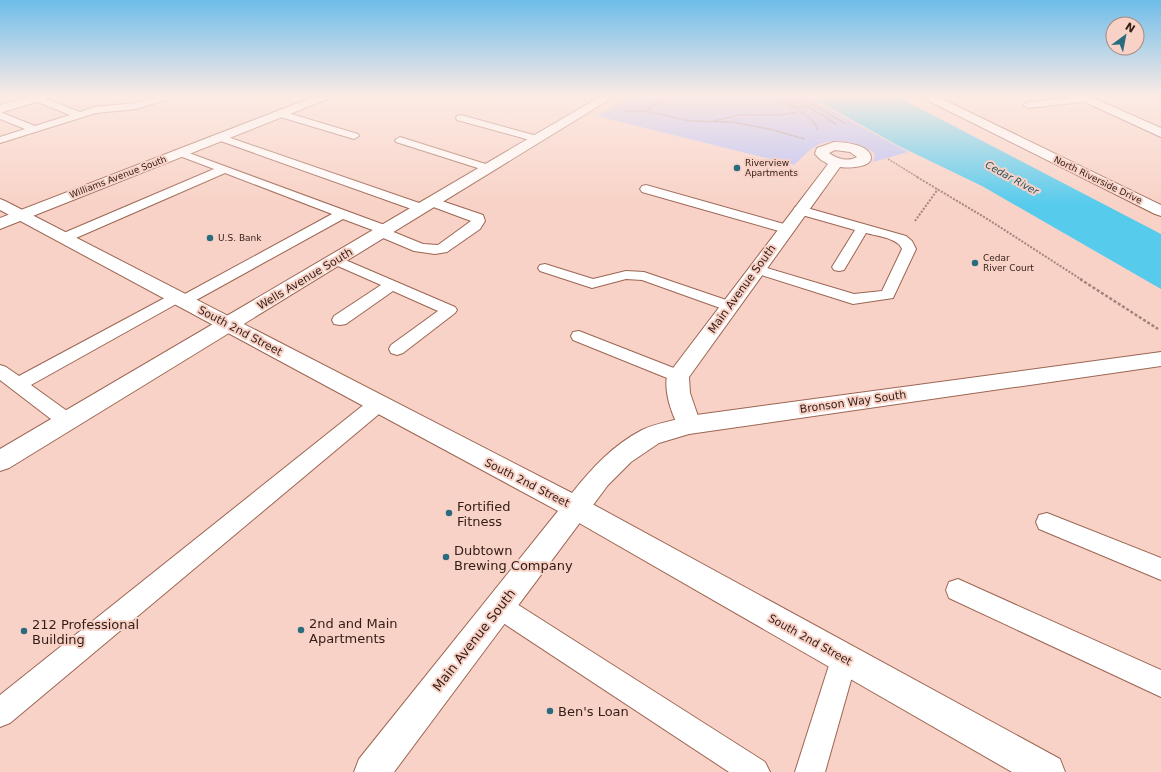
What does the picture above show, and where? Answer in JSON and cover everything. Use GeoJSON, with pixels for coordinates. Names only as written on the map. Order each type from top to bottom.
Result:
{"type":"FeatureCollection","features":[{"type":"Feature","properties":{"kind":"street","name":"Williams Avenue South"},"geometry":{"type":"LineString","coordinates":[[0,224],[232,132]]}},
{"type":"Feature","properties":{"kind":"street","name":"Wells Avenue South"},"geometry":{"type":"LineString","coordinates":[[0,461],[548,132]]}},
{"type":"Feature","properties":{"kind":"street","name":"North Riverside Drive"},"geometry":{"type":"LineString","coordinates":[[1000,132],[1161,211]]}},
{"type":"Feature","properties":{"kind":"street","name":"Main Avenue South"},"geometry":{"type":"LineString","coordinates":[[678,376],[800,210],[835,154]]}},
{"type":"Feature","properties":{"kind":"street","name":"South 2nd Street"},"geometry":{"type":"LineString","coordinates":[[0,204],[576,508],[1048,772]]}},
{"type":"Feature","properties":{"kind":"street","name":"Bronson Way South"},"geometry":{"type":"LineString","coordinates":[[576,508],[599,478],[622,455],[651,436],[689,425],[1161,359]]}},
{"type":"Feature","properties":{"kind":"street"},"geometry":{"type":"LineString","coordinates":[[678,376],[676,381],[689,425]]}},
{"type":"Feature","properties":{"kind":"street","name":"Main Avenue South"},"geometry":{"type":"LineString","coordinates":[[372,772],[576,508]]}},
{"type":"Feature","properties":{"kind":"lane"},"geometry":{"type":"LineString","coordinates":[[0,140],[27,132]]}},
{"type":"Feature","properties":{"kind":"lane"},"geometry":{"type":"LineString","coordinates":[[341,132],[354,136]]}},
{"type":"Feature","properties":{"kind":"lane"},"geometry":{"type":"LineString","coordinates":[[511,132],[536,139]]}},
{"type":"Feature","properties":{"kind":"lane"},"geometry":{"type":"LineString","coordinates":[[181,152],[342,214],[426,250],[442,249],[475,226],[478,221],[478,218],[426,205],[219,137]]}},
{"type":"Feature","properties":{"kind":"lane"},"geometry":{"type":"LineString","coordinates":[[400,140],[488,168]]}},
{"type":"Feature","properties":{"kind":"lane"},"geometry":{"type":"LineString","coordinates":[[64,238],[224,169]]}},
{"type":"Feature","properties":{"kind":"lane"},"geometry":{"type":"LineString","coordinates":[[646,189],[786,229]]}},
{"type":"Feature","properties":{"kind":"lane"},"geometry":{"type":"LineString","coordinates":[[757,268],[853,299],[888,295],[909,249],[907,244],[901,239],[800,210]]}},
{"type":"Feature","properties":{"kind":"lane"},"geometry":{"type":"LineString","coordinates":[[18,384],[342,214]]}},
{"type":"Feature","properties":{"kind":"lane"},"geometry":{"type":"LineString","coordinates":[[839,266],[863,228]]}},
{"type":"Feature","properties":{"kind":"lane"},"geometry":{"type":"LineString","coordinates":[[336,260],[449,310],[397,349]]}},
{"type":"Feature","properties":{"kind":"lane"},"geometry":{"type":"LineString","coordinates":[[545,268],[592,284],[626,275],[644,276],[729,306]]}},
{"type":"Feature","properties":{"kind":"lane"},"geometry":{"type":"LineString","coordinates":[[340,320],[392,285]]}},
{"type":"Feature","properties":{"kind":"lane"},"geometry":{"type":"LineString","coordinates":[[579,336],[678,376]]}},
{"type":"Feature","properties":{"kind":"lane"},"geometry":{"type":"LineString","coordinates":[[0,371],[67,421]]}},
{"type":"Feature","properties":{"kind":"lane"},"geometry":{"type":"LineString","coordinates":[[0,713],[378,404]]}},
{"type":"Feature","properties":{"kind":"lane"},"geometry":{"type":"LineString","coordinates":[[1047,522],[1161,569]]}},
{"type":"Feature","properties":{"kind":"lane"},"geometry":{"type":"LineString","coordinates":[[958,590],[1161,684]]}},
{"type":"Feature","properties":{"kind":"lane"},"geometry":{"type":"LineString","coordinates":[[500,607],[754,772]]}},
{"type":"Feature","properties":{"kind":"lane"},"geometry":{"type":"LineString","coordinates":[[810,772],[844,659]]}},
{"type":"Feature","properties":{"kind":"path"},"geometry":{"type":"LineString","coordinates":[[778,132],[813,140],[835,154]]}},
{"type":"Feature","properties":{"kind":"path"},"geometry":{"type":"LineString","coordinates":[[813,140],[817,132]]}},
{"type":"Feature","properties":{"kind":"path"},"geometry":{"type":"LineString","coordinates":[[888,158],[989,220],[1158,329]]}},
{"type":"Feature","properties":{"kind":"path"},"geometry":{"type":"LineString","coordinates":[[901,239],[938,189]]}},
{"type":"Feature","properties":{"kind":"shaded area"},"geometry":{"type":"Polygon","coordinates":[[[661,132],[871,132],[908,152],[873,162],[875,154],[863,146],[848,142],[832,141],[818,145],[794,165],[661,132]]]}},
{"type":"Feature","properties":{"kind":"water","name":"Cedar River"},"geometry":{"type":"Polygon","coordinates":[[[874,132],[965,132],[1161,234],[1161,289],[982,186],[899,146],[874,132]]]}},
{"type":"Feature","properties":{"kind":"place","name":"Riverview Apartments"},"geometry":{"type":"Point","coordinates":[737,168]}},
{"type":"Feature","properties":{"kind":"place","name":"U.S. Bank"},"geometry":{"type":"Point","coordinates":[210,238]}},
{"type":"Feature","properties":{"kind":"place","name":"Cedar River Court"},"geometry":{"type":"Point","coordinates":[975,263]}},
{"type":"Feature","properties":{"kind":"place","name":"Fortified Fitness"},"geometry":{"type":"Point","coordinates":[449,513]}},
{"type":"Feature","properties":{"kind":"place","name":"Dubtown Brewing Company"},"geometry":{"type":"Point","coordinates":[446,557]}},
{"type":"Feature","properties":{"kind":"place","name":"2nd and Main Apartments"},"geometry":{"type":"Point","coordinates":[301,630]}},
{"type":"Feature","properties":{"kind":"place","name":"212 Professional Building"},"geometry":{"type":"Point","coordinates":[24,631]}},
{"type":"Feature","properties":{"kind":"place","name":"Ben's Loan"},"geometry":{"type":"Point","coordinates":[550,711]}}]}
